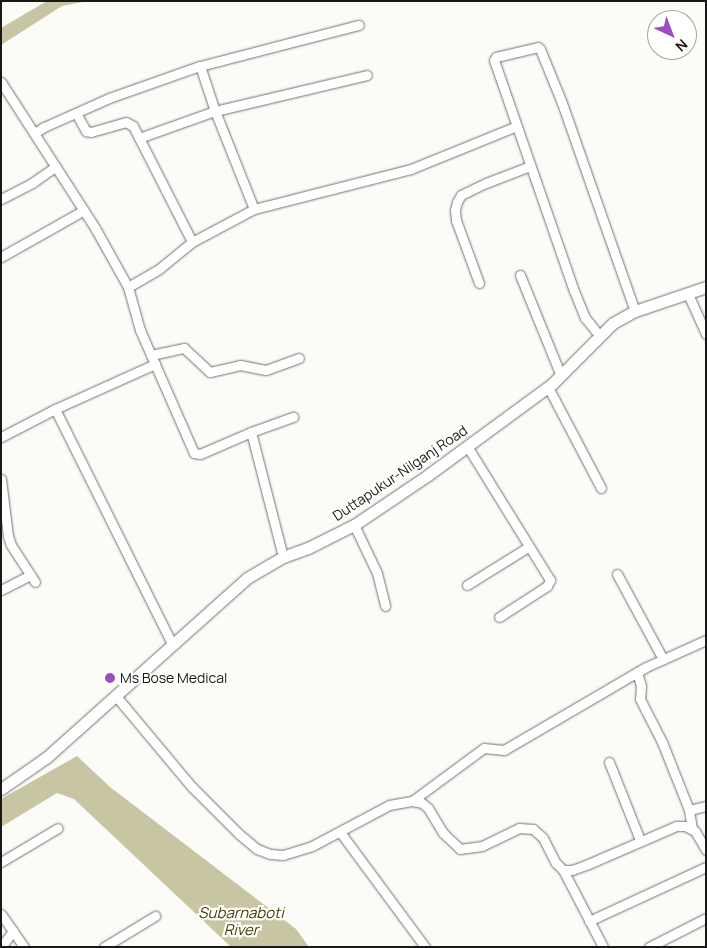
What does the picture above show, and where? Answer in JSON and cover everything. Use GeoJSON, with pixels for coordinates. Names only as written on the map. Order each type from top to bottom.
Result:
{"type":"FeatureCollection","features":[{"type":"Feature","properties":{"kind":"main road","name":"Duttapukur-Nilganj Road"},"geometry":{"type":"LineString","coordinates":[[1,788],[47,757],[247,578],[283,557],[308,548],[354,526],[548,387],[588,350],[599,335],[613,323],[635,311],[706,288]]}},
{"type":"Feature","properties":{"kind":"street"},"geometry":{"type":"LineString","coordinates":[[35,133],[109,98],[200,66],[359,25]]}},
{"type":"Feature","properties":{"kind":"street"},"geometry":{"type":"LineString","coordinates":[[599,335],[581,309],[516,126],[495,59],[538,47],[562,103],[635,311]]}},
{"type":"Feature","properties":{"kind":"street"},"geometry":{"type":"LineString","coordinates":[[200,66],[214,111],[254,209]]}},
{"type":"Feature","properties":{"kind":"street"},"geometry":{"type":"LineString","coordinates":[[139,138],[214,111],[366,75]]}},
{"type":"Feature","properties":{"kind":"street"},"geometry":{"type":"LineString","coordinates":[[1,82],[84,210],[128,287],[140,330],[194,454],[200,454],[251,432],[293,417]]}},
{"type":"Feature","properties":{"kind":"street"},"geometry":{"type":"LineString","coordinates":[[76,112],[86,131],[91,132],[126,122],[133,126],[192,242]]}},
{"type":"Feature","properties":{"kind":"street"},"geometry":{"type":"LineString","coordinates":[[128,287],[159,269],[192,242],[254,209],[411,169],[516,126]]}},
{"type":"Feature","properties":{"kind":"street"},"geometry":{"type":"LineString","coordinates":[[1,199],[32,183],[56,166]]}},
{"type":"Feature","properties":{"kind":"street"},"geometry":{"type":"LineString","coordinates":[[480,283],[456,220],[455,210],[457,202],[461,196],[486,183],[530,166]]}},
{"type":"Feature","properties":{"kind":"street"},"geometry":{"type":"LineString","coordinates":[[1,257],[84,210]]}},
{"type":"Feature","properties":{"kind":"street"},"geometry":{"type":"LineString","coordinates":[[520,274],[561,376]]}},
{"type":"Feature","properties":{"kind":"street"},"geometry":{"type":"LineString","coordinates":[[688,294],[706,334]]}},
{"type":"Feature","properties":{"kind":"street"},"geometry":{"type":"LineString","coordinates":[[151,355],[184,348],[210,372],[240,365],[266,370],[299,358]]}},
{"type":"Feature","properties":{"kind":"street"},"geometry":{"type":"LineString","coordinates":[[1,437],[55,409],[155,364]]}},
{"type":"Feature","properties":{"kind":"street"},"geometry":{"type":"LineString","coordinates":[[548,387],[601,488]]}},
{"type":"Feature","properties":{"kind":"street"},"geometry":{"type":"LineString","coordinates":[[55,409],[172,644]]}},
{"type":"Feature","properties":{"kind":"street"},"geometry":{"type":"LineString","coordinates":[[251,432],[283,557]]}},
{"type":"Feature","properties":{"kind":"street"},"geometry":{"type":"LineString","coordinates":[[468,446],[550,582],[499,618]]}},
{"type":"Feature","properties":{"kind":"street"},"geometry":{"type":"LineString","coordinates":[[1,480],[8,536],[11,545],[33,578],[1,590]]}},
{"type":"Feature","properties":{"kind":"street"},"geometry":{"type":"LineString","coordinates":[[354,526],[377,573],[385,606]]}},
{"type":"Feature","properties":{"kind":"street"},"geometry":{"type":"LineString","coordinates":[[467,585],[528,547]]}},
{"type":"Feature","properties":{"kind":"street"},"geometry":{"type":"LineString","coordinates":[[617,574],[663,659]]}},
{"type":"Feature","properties":{"kind":"street"},"geometry":{"type":"LineString","coordinates":[[412,801],[484,748],[504,750],[637,672],[706,640]]}},
{"type":"Feature","properties":{"kind":"street"},"geometry":{"type":"LineString","coordinates":[[637,672],[641,686],[640,699],[662,742],[689,810],[692,829],[706,850]]}},
{"type":"Feature","properties":{"kind":"street"},"geometry":{"type":"LineString","coordinates":[[115,695],[192,787],[257,849],[270,854],[283,855],[312,846],[388,805],[412,801],[422,803],[428,808],[443,833],[460,849],[482,846],[519,828],[533,829],[543,838],[556,863],[562,870],[603,947]]}},
{"type":"Feature","properties":{"kind":"street"},"geometry":{"type":"LineString","coordinates":[[609,762],[640,840]]}},
{"type":"Feature","properties":{"kind":"street"},"geometry":{"type":"LineString","coordinates":[[689,810],[706,806]]}},
{"type":"Feature","properties":{"kind":"street"},"geometry":{"type":"LineString","coordinates":[[562,870],[572,870],[586,865],[676,826],[692,829]]}},
{"type":"Feature","properties":{"kind":"street"},"geometry":{"type":"LineString","coordinates":[[1,862],[58,828]]}},
{"type":"Feature","properties":{"kind":"street"},"geometry":{"type":"LineString","coordinates":[[340,832],[426,947]]}},
{"type":"Feature","properties":{"kind":"street"},"geometry":{"type":"LineString","coordinates":[[589,921],[706,867]]}},
{"type":"Feature","properties":{"kind":"street"},"geometry":{"type":"LineString","coordinates":[[1,914],[24,947]]}},
{"type":"Feature","properties":{"kind":"street"},"geometry":{"type":"LineString","coordinates":[[104,947],[155,916]]}},
{"type":"Feature","properties":{"kind":"street"},"geometry":{"type":"LineString","coordinates":[[649,947],[706,918]]}},
{"type":"Feature","properties":{"kind":"street"},"geometry":{"type":"LineString","coordinates":[[1,947],[13,930]]}},
{"type":"Feature","properties":{"kind":"water"},"geometry":{"type":"Polygon","coordinates":[[[47,1],[88,1],[62,6],[1,45],[1,28],[47,1]]]}},
{"type":"Feature","properties":{"kind":"water","name":"Subarnaboti River"},"geometry":{"type":"Polygon","coordinates":[[[77,756],[110,787],[296,929],[309,947],[231,947],[74,799],[57,793],[1,827],[1,799],[77,756]]]}},
{"type":"Feature","properties":{"kind":"place","name":"Ms Bose Medical"},"geometry":{"type":"Point","coordinates":[110,678]}}]}
